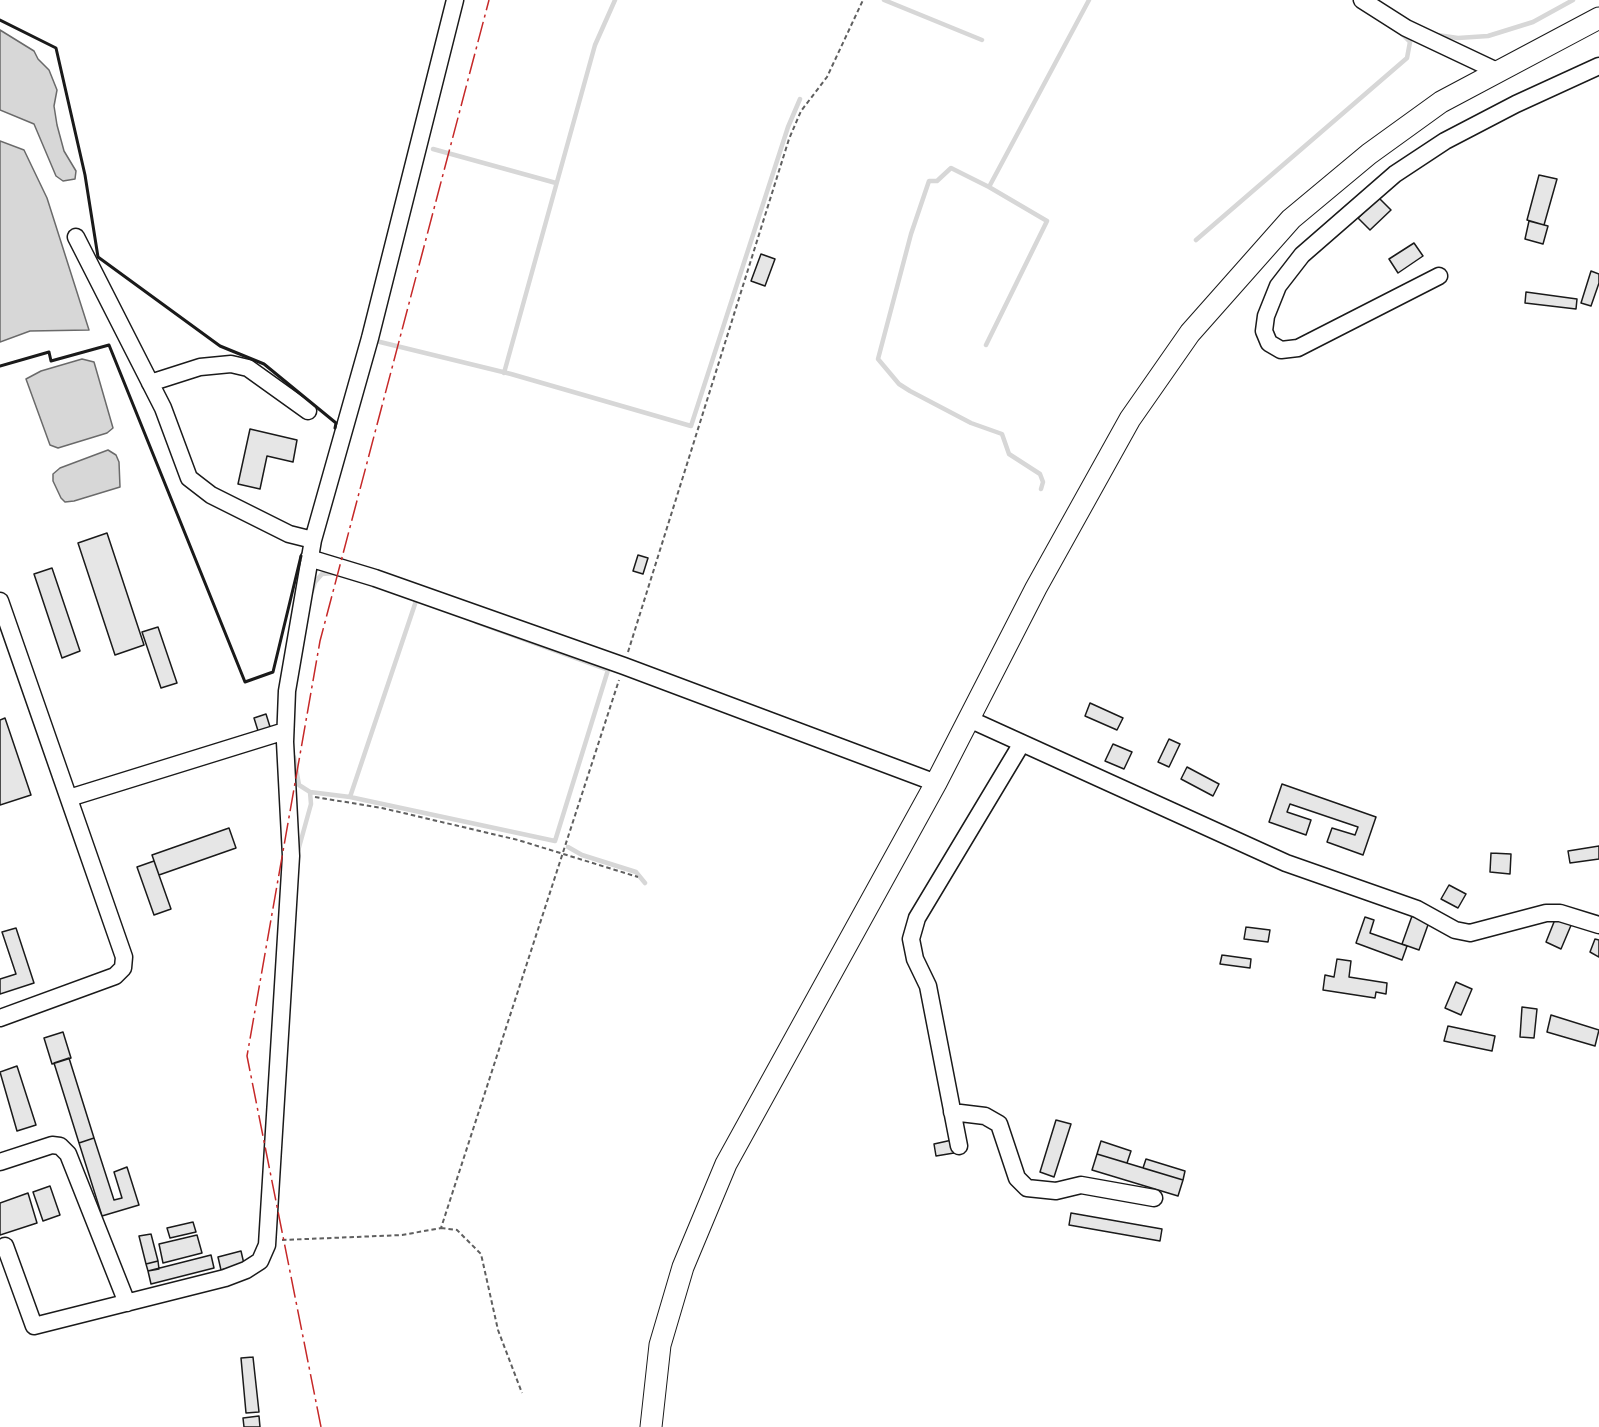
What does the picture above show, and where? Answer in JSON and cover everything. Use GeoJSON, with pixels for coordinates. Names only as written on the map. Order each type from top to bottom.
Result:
{"type":"FeatureCollection","features":[{"type":"Feature","properties":{"kind":"main road"},"geometry":{"type":"LineString","coordinates":[[651,1427],[660,1345],[683,1267],[726,1164],[936,783],[1036,588],[1130,419],[1190,333],[1239,276],[1308,205],[1369,154],[1441,102],[1599,18]]}},
{"type":"Feature","properties":{"kind":"street"},"geometry":{"type":"LineString","coordinates":[[5,1246],[34,1326],[246,1270],[260,1261],[267,1239],[291,856],[285,731],[287,691],[313,540],[370,338],[455,0]]}},
{"type":"Feature","properties":{"kind":"street"},"geometry":{"type":"LineString","coordinates":[[1362,0],[1406,28],[1499,72]]}},
{"type":"Feature","properties":{"kind":"street"},"geometry":{"type":"LineString","coordinates":[[1439,276],[1298,348],[1281,350],[1269,343],[1264,331],[1266,316],[1278,285],[1302,255],[1395,174],[1455,136],[1516,104],[1599,66]]}},
{"type":"Feature","properties":{"kind":"street"},"geometry":{"type":"LineString","coordinates":[[76,237],[164,408],[189,478],[211,495],[289,534],[313,540]]}},
{"type":"Feature","properties":{"kind":"street"},"geometry":{"type":"LineString","coordinates":[[150,383],[200,367],[231,364],[248,368],[308,411]]}},
{"type":"Feature","properties":{"kind":"street"},"geometry":{"type":"LineString","coordinates":[[309,558],[375,578],[624,666],[936,783]]}},
{"type":"Feature","properties":{"kind":"street"},"geometry":{"type":"LineString","coordinates":[[0,601],[124,957],[123,968],[115,976],[0,1018]]}},
{"type":"Feature","properties":{"kind":"street"},"geometry":{"type":"LineString","coordinates":[[969,719],[1286,863],[1417,909],[1455,930],[1470,933],[1546,913],[1560,913],[1599,925]]}},
{"type":"Feature","properties":{"kind":"street"},"geometry":{"type":"LineString","coordinates":[[69,798],[285,731]]}},
{"type":"Feature","properties":{"kind":"street"},"geometry":{"type":"LineString","coordinates":[[959,1146],[928,986],[915,959],[911,939],[917,918],[1022,744]]}},
{"type":"Feature","properties":{"kind":"street"},"geometry":{"type":"LineString","coordinates":[[952,1112],[986,1116],[999,1124],[1017,1178],[1027,1188],[1056,1191],[1082,1185],[1154,1198]]}},
{"type":"Feature","properties":{"kind":"street"},"geometry":{"type":"LineString","coordinates":[[1,1158],[52,1145],[60,1146],[69,1154],[128,1303]]}},
{"type":"Feature","properties":{"kind":"path"},"geometry":{"type":"LineString","coordinates":[[441,1228],[624,666],[789,139],[801,111],[827,77],[863,0]]}},
{"type":"Feature","properties":{"kind":"path"},"geometry":{"type":"LineString","coordinates":[[315,797],[393,811],[518,840],[638,877]]}},
{"type":"Feature","properties":{"kind":"path"},"geometry":{"type":"LineString","coordinates":[[267,1239],[298,1241],[402,1235],[441,1228],[457,1230],[481,1254],[498,1330],[522,1393]]}},
{"type":"Feature","properties":{"kind":"shaded area"},"geometry":{"type":"Polygon","coordinates":[[[0,30],[34,51],[38,59],[49,70],[57,90],[54,106],[57,125],[64,151],[76,171],[75,179],[63,181],[56,176],[34,124],[0,110],[0,30]]]}},
{"type":"Feature","properties":{"kind":"shaded area"},"geometry":{"type":"Polygon","coordinates":[[[0,141],[24,150],[47,198],[89,330],[30,331],[0,342],[0,141]]]}},
{"type":"Feature","properties":{"kind":"shaded area"},"geometry":{"type":"Polygon","coordinates":[[[82,359],[94,362],[113,428],[107,433],[58,448],[50,445],[26,379],[41,371],[82,359]]]}},
{"type":"Feature","properties":{"kind":"shaded area"},"geometry":{"type":"Polygon","coordinates":[[[108,450],[116,455],[119,462],[120,487],[65,502],[53,481],[53,474],[60,468],[108,450]]]}},
{"type":"Feature","properties":{"kind":"building"},"geometry":{"type":"Polygon","coordinates":[[[1539,175],[1557,179],[1544,225],[1527,220],[1539,175]]]}},
{"type":"Feature","properties":{"kind":"building"},"geometry":{"type":"Polygon","coordinates":[[[1379,198],[1391,210],[1370,230],[1358,218],[1379,198]]]}},
{"type":"Feature","properties":{"kind":"building"},"geometry":{"type":"Polygon","coordinates":[[[1529,221],[1548,226],[1543,244],[1525,239],[1529,221]]]}},
{"type":"Feature","properties":{"kind":"building"},"geometry":{"type":"Polygon","coordinates":[[[1414,243],[1423,256],[1398,273],[1389,259],[1414,243]]]}},
{"type":"Feature","properties":{"kind":"building"},"geometry":{"type":"Polygon","coordinates":[[[761,254],[775,259],[765,286],[751,281],[761,254]]]}},
{"type":"Feature","properties":{"kind":"building"},"geometry":{"type":"Polygon","coordinates":[[[1591,271],[1599,274],[1599,283],[1591,306],[1581,303],[1591,271]]]}},
{"type":"Feature","properties":{"kind":"building"},"geometry":{"type":"Polygon","coordinates":[[[1526,292],[1577,299],[1576,309],[1525,303],[1526,292]]]}},
{"type":"Feature","properties":{"kind":"building"},"geometry":{"type":"Polygon","coordinates":[[[250,429],[297,440],[293,462],[267,456],[260,489],[238,484],[250,429]]]}},
{"type":"Feature","properties":{"kind":"building"},"geometry":{"type":"Polygon","coordinates":[[[107,533],[144,645],[115,655],[78,543],[107,533]]]}},
{"type":"Feature","properties":{"kind":"building"},"geometry":{"type":"Polygon","coordinates":[[[638,555],[648,558],[643,574],[633,571],[638,555]]]}},
{"type":"Feature","properties":{"kind":"building"},"geometry":{"type":"Polygon","coordinates":[[[52,568],[80,651],[62,658],[34,574],[52,568]]]}},
{"type":"Feature","properties":{"kind":"building"},"geometry":{"type":"Polygon","coordinates":[[[158,627],[177,683],[161,688],[142,632],[158,627]]]}},
{"type":"Feature","properties":{"kind":"building"},"geometry":{"type":"Polygon","coordinates":[[[1090,703],[1123,718],[1117,730],[1085,716],[1090,703]]]}},
{"type":"Feature","properties":{"kind":"building"},"geometry":{"type":"Polygon","coordinates":[[[266,714],[271,730],[259,734],[254,718],[266,714]]]}},
{"type":"Feature","properties":{"kind":"building"},"geometry":{"type":"Polygon","coordinates":[[[5,718],[31,795],[0,805],[0,720],[5,718]]]}},
{"type":"Feature","properties":{"kind":"building"},"geometry":{"type":"Polygon","coordinates":[[[1169,739],[1180,744],[1169,767],[1158,762],[1169,739]]]}},
{"type":"Feature","properties":{"kind":"building"},"geometry":{"type":"Polygon","coordinates":[[[1113,744],[1132,752],[1124,769],[1105,761],[1113,744]]]}},
{"type":"Feature","properties":{"kind":"building"},"geometry":{"type":"Polygon","coordinates":[[[1187,767],[1219,784],[1213,796],[1181,779],[1187,767]]]}},
{"type":"Feature","properties":{"kind":"building"},"geometry":{"type":"Polygon","coordinates":[[[1282,784],[1376,817],[1363,855],[1327,842],[1332,828],[1355,835],[1358,827],[1290,804],[1287,812],[1311,820],[1306,835],[1269,822],[1282,784]]]}},
{"type":"Feature","properties":{"kind":"building"},"geometry":{"type":"Polygon","coordinates":[[[229,828],[236,848],[159,875],[152,855],[229,828]]]}},
{"type":"Feature","properties":{"kind":"building"},"geometry":{"type":"Polygon","coordinates":[[[1599,846],[1599,859],[1570,863],[1568,851],[1599,846]]]}},
{"type":"Feature","properties":{"kind":"building"},"geometry":{"type":"Polygon","coordinates":[[[1491,853],[1511,854],[1510,874],[1490,872],[1491,853]]]}},
{"type":"Feature","properties":{"kind":"building"},"geometry":{"type":"Polygon","coordinates":[[[154,861],[171,909],[154,915],[137,867],[154,861]]]}},
{"type":"Feature","properties":{"kind":"building"},"geometry":{"type":"Polygon","coordinates":[[[1449,885],[1466,894],[1458,908],[1441,899],[1449,885]]]}},
{"type":"Feature","properties":{"kind":"building"},"geometry":{"type":"Polygon","coordinates":[[[1412,916],[1429,922],[1419,950],[1402,944],[1412,916]]]}},
{"type":"Feature","properties":{"kind":"building"},"geometry":{"type":"Polygon","coordinates":[[[1365,917],[1374,920],[1370,933],[1407,946],[1402,960],[1356,943],[1365,917]]]}},
{"type":"Feature","properties":{"kind":"building"},"geometry":{"type":"Polygon","coordinates":[[[1556,917],[1572,923],[1561,949],[1546,942],[1556,917]]]}},
{"type":"Feature","properties":{"kind":"building"},"geometry":{"type":"Polygon","coordinates":[[[1246,927],[1270,930],[1268,942],[1244,939],[1246,927]]]}},
{"type":"Feature","properties":{"kind":"building"},"geometry":{"type":"Polygon","coordinates":[[[16,928],[34,983],[0,994],[0,979],[16,974],[2,932],[16,928]]]}},
{"type":"Feature","properties":{"kind":"building"},"geometry":{"type":"Polygon","coordinates":[[[1595,939],[1599,940],[1599,957],[1590,952],[1595,939]]]}},
{"type":"Feature","properties":{"kind":"building"},"geometry":{"type":"Polygon","coordinates":[[[1222,955],[1251,959],[1250,968],[1220,964],[1222,955]]]}},
{"type":"Feature","properties":{"kind":"building"},"geometry":{"type":"Polygon","coordinates":[[[1337,959],[1351,961],[1349,977],[1387,983],[1386,994],[1376,992],[1375,998],[1323,990],[1325,975],[1334,977],[1337,959]]]}},
{"type":"Feature","properties":{"kind":"building"},"geometry":{"type":"Polygon","coordinates":[[[1456,982],[1472,989],[1461,1015],[1445,1008],[1456,982]]]}},
{"type":"Feature","properties":{"kind":"building"},"geometry":{"type":"Polygon","coordinates":[[[1522,1007],[1537,1009],[1534,1038],[1520,1037],[1522,1007]]]}},
{"type":"Feature","properties":{"kind":"building"},"geometry":{"type":"Polygon","coordinates":[[[1551,1015],[1599,1030],[1595,1046],[1547,1032],[1551,1015]]]}},
{"type":"Feature","properties":{"kind":"building"},"geometry":{"type":"Polygon","coordinates":[[[1448,1026],[1495,1036],[1492,1051],[1444,1041],[1448,1026]]]}},
{"type":"Feature","properties":{"kind":"building"},"geometry":{"type":"Polygon","coordinates":[[[63,1032],[71,1058],[52,1064],[44,1038],[63,1032]]]}},
{"type":"Feature","properties":{"kind":"building"},"geometry":{"type":"Polygon","coordinates":[[[69,1058],[94,1138],[79,1143],[54,1063],[69,1058]]]}},
{"type":"Feature","properties":{"kind":"building"},"geometry":{"type":"Polygon","coordinates":[[[17,1066],[36,1125],[17,1131],[0,1072],[17,1066]]]}},
{"type":"Feature","properties":{"kind":"building"},"geometry":{"type":"Polygon","coordinates":[[[1056,1120],[1071,1124],[1054,1177],[1040,1172],[1056,1120]]]}},
{"type":"Feature","properties":{"kind":"building"},"geometry":{"type":"Polygon","coordinates":[[[94,1138],[114,1200],[122,1198],[114,1172],[127,1167],[139,1205],[102,1216],[79,1143],[94,1138]]]}},
{"type":"Feature","properties":{"kind":"building"},"geometry":{"type":"Polygon","coordinates":[[[952,1140],[954,1153],[936,1156],[934,1144],[952,1140]]]}},
{"type":"Feature","properties":{"kind":"building"},"geometry":{"type":"Polygon","coordinates":[[[1101,1141],[1131,1151],[1127,1163],[1097,1154],[1101,1141]]]}},
{"type":"Feature","properties":{"kind":"building"},"geometry":{"type":"Polygon","coordinates":[[[1097,1154],[1183,1180],[1178,1196],[1092,1170],[1097,1154]]]}},
{"type":"Feature","properties":{"kind":"building"},"geometry":{"type":"Polygon","coordinates":[[[1146,1159],[1185,1171],[1183,1180],[1143,1168],[1146,1159]]]}},
{"type":"Feature","properties":{"kind":"building"},"geometry":{"type":"Polygon","coordinates":[[[50,1186],[60,1215],[43,1221],[33,1192],[50,1186]]]}},
{"type":"Feature","properties":{"kind":"building"},"geometry":{"type":"Polygon","coordinates":[[[28,1193],[37,1223],[0,1235],[0,1203],[28,1193]]]}},
{"type":"Feature","properties":{"kind":"building"},"geometry":{"type":"Polygon","coordinates":[[[1071,1213],[1162,1229],[1160,1241],[1069,1225],[1071,1213]]]}},
{"type":"Feature","properties":{"kind":"building"},"geometry":{"type":"Polygon","coordinates":[[[193,1222],[196,1232],[170,1238],[167,1228],[193,1222]]]}},
{"type":"Feature","properties":{"kind":"building"},"geometry":{"type":"Polygon","coordinates":[[[151,1234],[158,1261],[146,1264],[139,1236],[151,1234]]]}},
{"type":"Feature","properties":{"kind":"building"},"geometry":{"type":"Polygon","coordinates":[[[197,1235],[202,1253],[163,1263],[159,1244],[197,1235]]]}},
{"type":"Feature","properties":{"kind":"building"},"geometry":{"type":"Polygon","coordinates":[[[241,1251],[244,1264],[221,1270],[218,1257],[241,1251]]]}},
{"type":"Feature","properties":{"kind":"building"},"geometry":{"type":"Polygon","coordinates":[[[211,1255],[214,1268],[151,1284],[148,1271],[211,1255]]]}},
{"type":"Feature","properties":{"kind":"building"},"geometry":{"type":"Polygon","coordinates":[[[158,1261],[159,1269],[148,1271],[146,1264],[158,1261]]]}},
{"type":"Feature","properties":{"kind":"building"},"geometry":{"type":"Polygon","coordinates":[[[253,1357],[259,1412],[246,1413],[241,1358],[253,1357]]]}},
{"type":"Feature","properties":{"kind":"building"},"geometry":{"type":"Polygon","coordinates":[[[259,1416],[260,1427],[244,1427],[243,1418],[259,1416]]]}},
{"type":"Feature","properties":{"kind":"waterway"},"geometry":{"type":"LineString","coordinates":[[504,373],[595,45],[615,0]]}},
{"type":"Feature","properties":{"kind":"waterway"},"geometry":{"type":"LineString","coordinates":[[884,0],[982,40]]}},
{"type":"Feature","properties":{"kind":"waterway"},"geometry":{"type":"LineString","coordinates":[[986,345],[1047,221],[989,187],[1089,0]]}},
{"type":"Feature","properties":{"kind":"waterway"},"geometry":{"type":"LineString","coordinates":[[1437,35],[1458,38],[1488,36],[1533,22],[1573,0]]}},
{"type":"Feature","properties":{"kind":"waterway"},"geometry":{"type":"LineString","coordinates":[[1196,240],[1407,58],[1410,42],[1402,34]]}},
{"type":"Feature","properties":{"kind":"waterway"},"geometry":{"type":"LineString","coordinates":[[376,341],[511,374],[691,426],[788,127],[800,99]]}},
{"type":"Feature","properties":{"kind":"waterway"},"geometry":{"type":"LineString","coordinates":[[433,149],[556,183]]}},
{"type":"Feature","properties":{"kind":"waterway"},"geometry":{"type":"LineString","coordinates":[[989,187],[951,168],[937,181],[929,181],[911,234],[878,359],[899,384],[910,391],[971,423],[1002,434],[1009,454],[1040,474],[1043,482],[1041,489]]}},
{"type":"Feature","properties":{"kind":"waterway"},"geometry":{"type":"LineString","coordinates":[[312,591],[315,582],[322,574],[335,573]]}},
{"type":"Feature","properties":{"kind":"waterway"},"geometry":{"type":"LineString","coordinates":[[350,797],[416,601]]}},
{"type":"Feature","properties":{"kind":"waterway"},"geometry":{"type":"LineString","coordinates":[[310,792],[350,797],[555,841],[608,670],[476,622]]}},
{"type":"Feature","properties":{"kind":"waterway"},"geometry":{"type":"LineString","coordinates":[[294,757],[299,785],[310,792],[311,804],[298,851]]}},
{"type":"Feature","properties":{"kind":"waterway"},"geometry":{"type":"LineString","coordinates":[[568,847],[582,855],[636,872],[645,883]]}},
{"type":"Feature","properties":{"kind":"wall"},"geometry":{"type":"LineString","coordinates":[[0,20],[56,48],[85,175],[98,257],[220,346],[264,364],[336,423],[335,428]]}},
{"type":"Feature","properties":{"kind":"wall"},"geometry":{"type":"LineString","coordinates":[[0,366],[49,352],[51,361],[109,345],[245,682],[273,672],[301,556]]}},
{"type":"Feature","properties":{"kind":"power"},"geometry":{"type":"LineString","coordinates":[[321,1427],[247,1056],[320,641],[489,0]]}}]}
